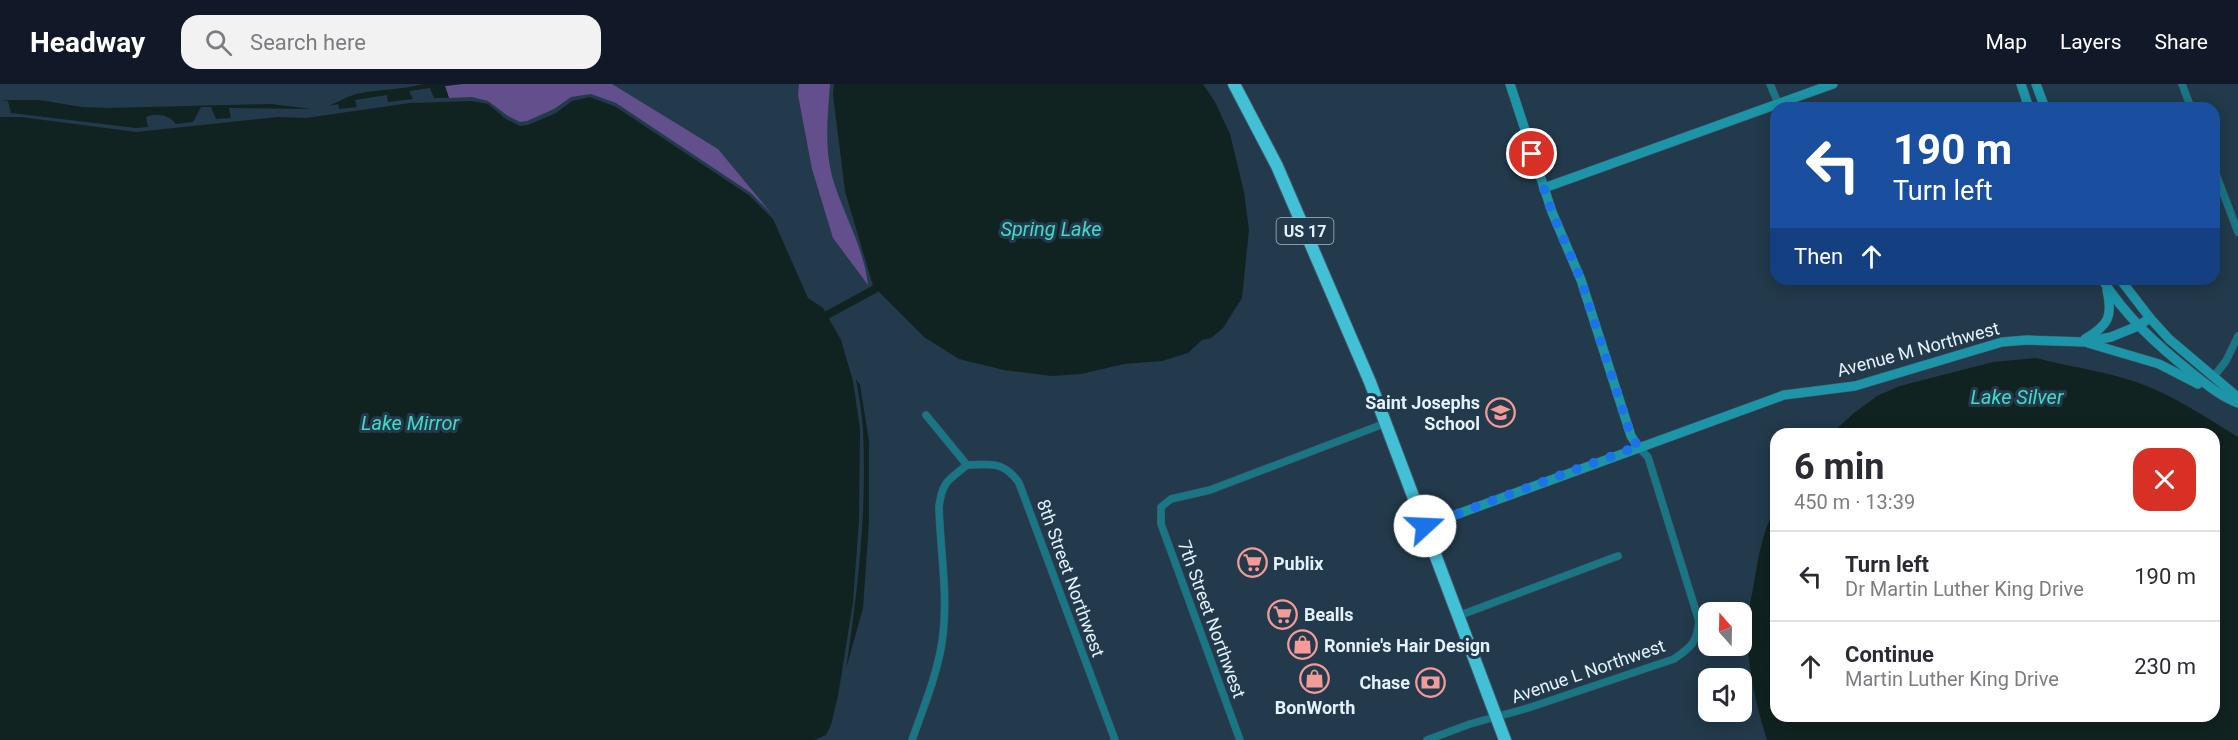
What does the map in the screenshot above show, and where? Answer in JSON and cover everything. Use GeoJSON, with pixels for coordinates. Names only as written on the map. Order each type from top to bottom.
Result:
{"type":"FeatureCollection","features":[{"type":"Feature","properties":{"kind":"highway","name":"US 17"},"geometry":{"type":"LineString","coordinates":[[1234,84],[1277,166],[1386,423],[1505,740]]}},
{"type":"Feature","properties":{"kind":"street"},"geometry":{"type":"LineString","coordinates":[[1510,84],[1552,212],[1578,271],[1631,436],[1639,448]]}},
{"type":"Feature","properties":{"kind":"street"},"geometry":{"type":"LineString","coordinates":[[1770,84],[1777,102]]}},
{"type":"Feature","properties":{"kind":"street"},"geometry":{"type":"LineString","coordinates":[[1784,102],[1833,84]]}},
{"type":"Feature","properties":{"kind":"street"},"geometry":{"type":"LineString","coordinates":[[2021,84],[2027,102]]}},
{"type":"Feature","properties":{"kind":"street"},"geometry":{"type":"LineString","coordinates":[[2036,84],[2043,102]]}},
{"type":"Feature","properties":{"kind":"street"},"geometry":{"type":"LineString","coordinates":[[2182,84],[2189,102]]}},
{"type":"Feature","properties":{"kind":"street"},"geometry":{"type":"LineString","coordinates":[[1544,188],[1770,107]]}},
{"type":"Feature","properties":{"kind":"street"},"geometry":{"type":"LineString","coordinates":[[2220,185],[2238,232]]}},
{"type":"Feature","properties":{"kind":"street"},"geometry":{"type":"LineString","coordinates":[[2083,342],[2097,332],[2109,318],[2110,300],[2105,285]]}},
{"type":"Feature","properties":{"kind":"street"},"geometry":{"type":"LineString","coordinates":[[2106,285],[2138,326],[2163,351],[2228,400]]}},
{"type":"Feature","properties":{"kind":"street"},"geometry":{"type":"LineString","coordinates":[[2125,285],[2169,339],[2215,375],[2234,394],[2238,402]]}},
{"type":"Feature","properties":{"kind":"street","name":"Avenue M Northwest"},"geometry":{"type":"LineString","coordinates":[[1425,526],[1784,395],[1855,386],[2002,342],[2027,340],[2083,342],[2111,337],[2138,326],[2148,315]]}},
{"type":"Feature","properties":{"kind":"street"},"geometry":{"type":"LineString","coordinates":[[2215,375],[2226,361],[2238,336]]}},
{"type":"Feature","properties":{"kind":"street"},"geometry":{"type":"LineString","coordinates":[[2083,342],[2159,364],[2228,400],[2238,402]]}},
{"type":"Feature","properties":{"kind":"street"},"geometry":{"type":"LineString","coordinates":[[912,740],[942,643],[944,599],[939,506],[943,486],[967,465],[926,415]]}},
{"type":"Feature","properties":{"kind":"street","name":"7th Street Northwest"},"geometry":{"type":"LineString","coordinates":[[1240,740],[1161,525],[1161,507],[1171,499],[1210,490],[1386,423]]}},
{"type":"Feature","properties":{"kind":"street","name":"Avenue L Northwest"},"geometry":{"type":"LineString","coordinates":[[1427,740],[1674,658],[1691,647],[1698,633],[1699,621],[1648,457],[1639,448]]}},
{"type":"Feature","properties":{"kind":"street","name":"8th Street Northwest"},"geometry":{"type":"LineString","coordinates":[[967,465],[994,464],[1005,469],[1019,483],[1115,740]]}},
{"type":"Feature","properties":{"kind":"street"},"geometry":{"type":"LineString","coordinates":[[1458,616],[1618,556]]}},
{"type":"Feature","properties":{"kind":"shaded area"},"geometry":{"type":"Polygon","coordinates":[[[612,84],[718,149],[771,213],[751,193],[616,103],[591,94],[571,97],[554,109],[520,122],[488,101],[472,97],[449,98],[445,86],[612,84]]]}},
{"type":"Feature","properties":{"kind":"shaded area"},"geometry":{"type":"Polygon","coordinates":[[[799,84],[830,84],[827,130],[832,176],[862,257],[868,285],[833,238],[812,169],[798,95],[799,84]]]}},
{"type":"Feature","properties":{"kind":"water"},"geometry":{"type":"Polygon","coordinates":[[[423,84],[462,84],[445,86],[449,98],[434,98],[430,88],[409,91],[413,99],[388,102],[387,95],[355,100],[357,107],[339,109],[338,104],[329,106],[356,94],[423,84]]]}},
{"type":"Feature","properties":{"kind":"water","name":"Spring Lake"},"geometry":{"type":"Polygon","coordinates":[[[834,84],[1203,84],[1215,102],[1230,134],[1244,192],[1249,230],[1242,298],[1223,328],[1211,338],[1202,340],[1188,353],[1162,361],[1124,364],[1081,374],[1052,376],[1004,370],[959,359],[924,337],[873,286],[845,191],[833,95],[834,84]]]}},
{"type":"Feature","properties":{"kind":"water","name":"Lake Mirror"},"geometry":{"type":"Polygon","coordinates":[[[590,97],[616,107],[750,196],[773,219],[808,298],[823,308],[841,340],[853,381],[860,428],[859,520],[853,602],[838,696],[831,725],[826,735],[815,740],[0,740],[0,117],[21,117],[136,132],[277,117],[306,118],[410,103],[472,101],[488,104],[506,119],[520,126],[556,113],[572,101],[590,97]]]}},
{"type":"Feature","properties":{"kind":"water"},"geometry":{"type":"Polygon","coordinates":[[[0,100],[39,100],[82,107],[109,108],[271,104],[312,109],[229,108],[231,118],[216,119],[211,107],[201,107],[193,122],[176,124],[166,116],[154,115],[146,117],[148,127],[136,128],[11,113],[8,101],[0,100]]]}},
{"type":"Feature","properties":{"kind":"water","name":"Lake Silver"},"geometry":{"type":"Polygon","coordinates":[[[2036,358],[2107,374],[2149,387],[2183,403],[2238,437],[2238,740],[1767,740],[1752,682],[1752,668],[1749,656],[1752,656],[1751,597],[1761,547],[1770,519],[1770,722],[2220,722],[2220,428],[1838,428],[1877,396],[1900,386],[1993,362],[2036,358]]]}},
{"type":"Feature","properties":{"kind":"water"},"geometry":{"type":"Polygon","coordinates":[[[856,379],[860,385],[869,441],[869,522],[863,608],[846,669],[858,580],[863,520],[863,430],[856,379]]]}},
{"type":"Feature","properties":{"kind":"waterway"},"geometry":{"type":"LineString","coordinates":[[827,315],[875,289]]}},
{"type":"Feature","properties":{"kind":"place","name":"Saint Josephs School"},"geometry":{"type":"Point","coordinates":[1501,412]}},
{"type":"Feature","properties":{"kind":"place","name":"Publix"},"geometry":{"type":"Point","coordinates":[1252,563]}},
{"type":"Feature","properties":{"kind":"place","name":"Bealls"},"geometry":{"type":"Point","coordinates":[1283,614]}},
{"type":"Feature","properties":{"kind":"place","name":"Ronnie's Hair Design"},"geometry":{"type":"Point","coordinates":[1303,645]}},
{"type":"Feature","properties":{"kind":"place","name":"BonWorth"},"geometry":{"type":"Point","coordinates":[1315,678]}},
{"type":"Feature","properties":{"kind":"place","name":"Chase"},"geometry":{"type":"Point","coordinates":[1431,682]}},
{"type":"Feature","properties":{"kind":"route"},"geometry":{"type":"LineString","coordinates":[[1425,526],[1631,449],[1639,448],[1631,436],[1581,280],[1552,212],[1532,154]]}}]}
